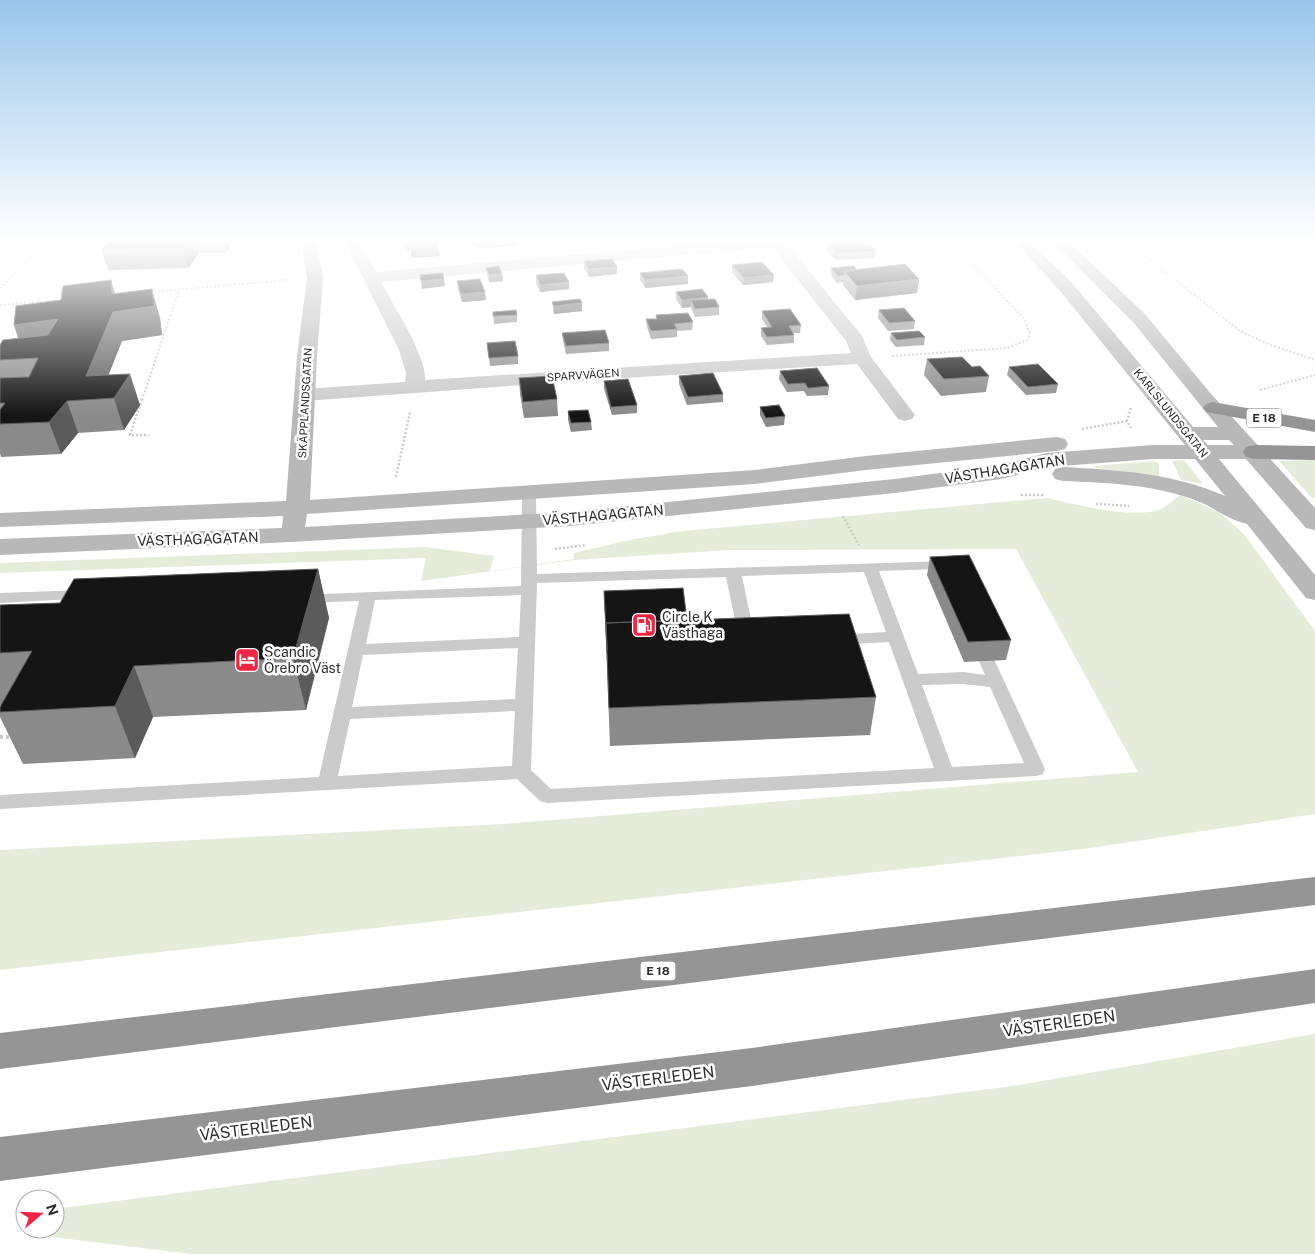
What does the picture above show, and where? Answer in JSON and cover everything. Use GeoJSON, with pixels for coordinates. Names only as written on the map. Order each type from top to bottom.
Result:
{"type":"FeatureCollection","features":[{"type":"Feature","properties":{"kind":"highway","name":"E 18"},"geometry":{"type":"LineString","coordinates":[[1213,408],[1315,426]]}},
{"type":"Feature","properties":{"kind":"highway","name":"E 18"},"geometry":{"type":"LineString","coordinates":[[1236,433],[1315,432]]}},
{"type":"Feature","properties":{"kind":"highway"},"geometry":{"type":"LineString","coordinates":[[1254,452],[1315,453]]}},
{"type":"Feature","properties":{"kind":"highway","name":"E 18"},"geometry":{"type":"LineString","coordinates":[[0,1051],[1315,891]]}},
{"type":"Feature","properties":{"kind":"highway","name":"VÄSTERLEDEN"},"geometry":{"type":"LineString","coordinates":[[0,1159],[752,1067],[1315,986]]}},
{"type":"Feature","properties":{"kind":"main road","name":"SKÄPPLANDSGATAN"},"geometry":{"type":"LineString","coordinates":[[291,535],[297,508],[312,299]]}},
{"type":"Feature","properties":{"kind":"main road","name":"KARLSLUNDSGATAN"},"geometry":{"type":"LineString","coordinates":[[1076,299],[1315,592]]}},
{"type":"Feature","properties":{"kind":"main road"},"geometry":{"type":"LineString","coordinates":[[1120,299],[1140,318],[1213,408],[1315,523]]}},
{"type":"Feature","properties":{"kind":"main road","name":"E 18"},"geometry":{"type":"LineString","coordinates":[[1186,434],[1236,433]]}},
{"type":"Feature","properties":{"kind":"main road","name":"VÄSTHAGAGATAN"},"geometry":{"type":"LineString","coordinates":[[0,520],[297,508],[530,495],[755,477],[866,463],[1079,441],[1186,434]]}},
{"type":"Feature","properties":{"kind":"main road","name":"VÄSTHAGAGATAN"},"geometry":{"type":"LineString","coordinates":[[0,547],[291,535],[530,521],[895,486],[1001,472],[1047,460],[1153,452],[1254,452]]}},
{"type":"Feature","properties":{"kind":"main road"},"geometry":{"type":"LineString","coordinates":[[1001,472],[1131,478],[1183,487],[1219,501],[1262,527]]}},
{"type":"Feature","properties":{"kind":"street"},"geometry":{"type":"LineString","coordinates":[[381,299],[408,350],[416,374],[415,387]]}},
{"type":"Feature","properties":{"kind":"street"},"geometry":{"type":"LineString","coordinates":[[822,299],[855,340],[862,358],[904,415]]}},
{"type":"Feature","properties":{"kind":"street","name":"SPARVVÄGEN"},"geometry":{"type":"LineString","coordinates":[[305,395],[862,358]]}},
{"type":"Feature","properties":{"kind":"lane"},"geometry":{"type":"LineString","coordinates":[[521,772],[529,585],[530,495]]}},
{"type":"Feature","properties":{"kind":"lane"},"geometry":{"type":"LineString","coordinates":[[293,598],[368,596],[734,572],[943,564],[948,574]]}},
{"type":"Feature","properties":{"kind":"lane"},"geometry":{"type":"LineString","coordinates":[[870,567],[946,773]]}},
{"type":"Feature","properties":{"kind":"lane"},"geometry":{"type":"LineString","coordinates":[[734,572],[748,643],[758,643]]}},
{"type":"Feature","properties":{"kind":"lane"},"geometry":{"type":"LineString","coordinates":[[0,598],[98,595]]}},
{"type":"Feature","properties":{"kind":"lane"},"geometry":{"type":"LineString","coordinates":[[327,784],[368,596]]}},
{"type":"Feature","properties":{"kind":"lane"},"geometry":{"type":"LineString","coordinates":[[817,640],[896,637]]}},
{"type":"Feature","properties":{"kind":"lane"},"geometry":{"type":"LineString","coordinates":[[356,650],[526,642]]}},
{"type":"Feature","properties":{"kind":"lane"},"geometry":{"type":"LineString","coordinates":[[0,802],[521,772],[547,796],[1036,769],[987,661]]}},
{"type":"Feature","properties":{"kind":"lane"},"geometry":{"type":"LineString","coordinates":[[912,680],[963,678],[997,682]]}},
{"type":"Feature","properties":{"kind":"lane"},"geometry":{"type":"LineString","coordinates":[[342,714],[524,705]]}},
{"type":"Feature","properties":{"kind":"path"},"geometry":{"type":"LineString","coordinates":[[0,305],[72,299]]}},
{"type":"Feature","properties":{"kind":"path"},"geometry":{"type":"LineString","coordinates":[[149,435],[130,435],[176,299]]}},
{"type":"Feature","properties":{"kind":"path"},"geometry":{"type":"LineString","coordinates":[[862,358],[1007,348],[1027,340],[1030,330],[1025,320],[1005,299]]}},
{"type":"Feature","properties":{"kind":"path"},"geometry":{"type":"LineString","coordinates":[[1199,299],[1240,331],[1268,344],[1315,360]]}},
{"type":"Feature","properties":{"kind":"path"},"geometry":{"type":"LineString","coordinates":[[1267,389],[1315,375]]}},
{"type":"Feature","properties":{"kind":"path"},"geometry":{"type":"LineString","coordinates":[[393,503],[394,488],[415,387]]}},
{"type":"Feature","properties":{"kind":"path"},"geometry":{"type":"LineString","coordinates":[[1075,430],[1127,421]]}},
{"type":"Feature","properties":{"kind":"path"},"geometry":{"type":"LineString","coordinates":[[842,513],[870,567]]}},
{"type":"Feature","properties":{"kind":"path"},"geometry":{"type":"LineString","coordinates":[[0,737],[18,736]]}},
{"type":"Feature","properties":{"kind":"green space"},"geometry":{"type":"Polygon","coordinates":[[[1184,460],[1203,484],[1181,480],[1172,461],[1184,460]]]}},
{"type":"Feature","properties":{"kind":"green space"},"geometry":{"type":"Polygon","coordinates":[[[1315,460],[1315,498],[1312,498],[1279,461],[1315,460]]]}},
{"type":"Feature","properties":{"kind":"green space"},"geometry":{"type":"Polygon","coordinates":[[[1154,461],[1159,464],[1159,476],[1096,468],[1094,466],[1154,461]]]}},
{"type":"Feature","properties":{"kind":"green space"},"geometry":{"type":"Polygon","coordinates":[[[1180,495],[1219,512],[1244,534],[1315,631],[1315,814],[1091,848],[0,970],[0,850],[503,824],[1138,772],[1016,549],[730,550],[574,560],[421,581],[426,558],[0,573],[0,563],[425,547],[494,556],[490,571],[574,559],[574,553],[634,539],[683,531],[1046,498],[1104,510],[1135,513],[1149,512],[1164,508],[1180,495]]]}},
{"type":"Feature","properties":{"kind":"green space"},"geometry":{"type":"Polygon","coordinates":[[[1315,1034],[1315,1254],[191,1254],[65,1239],[65,1208],[1019,1085],[1315,1034]]]}},
{"type":"Feature","properties":{"kind":"building"},"geometry":{"type":"Polygon","coordinates":[[[153,299],[154,306],[113,312],[86,376],[130,374],[114,398],[67,401],[49,422],[0,424],[0,410],[5,403],[0,403],[0,378],[29,377],[38,358],[0,360],[0,345],[3,340],[48,335],[58,319],[14,325],[16,306],[61,300],[153,299]]]}},
{"type":"Feature","properties":{"kind":"building"},"geometry":{"type":"Polygon","coordinates":[[[580,299],[582,303],[554,306],[552,302],[580,299]]]}},
{"type":"Feature","properties":{"kind":"building"},"geometry":{"type":"Polygon","coordinates":[[[715,299],[719,307],[695,309],[691,300],[715,299]]]}},
{"type":"Feature","properties":{"kind":"building"},"geometry":{"type":"Polygon","coordinates":[[[904,308],[915,321],[889,323],[879,310],[904,308]]]}},
{"type":"Feature","properties":{"kind":"building"},"geometry":{"type":"Polygon","coordinates":[[[790,309],[801,325],[789,326],[794,335],[767,337],[761,328],[772,327],[762,311],[790,309]]]}},
{"type":"Feature","properties":{"kind":"building"},"geometry":{"type":"Polygon","coordinates":[[[516,310],[517,315],[493,316],[493,312],[516,310]]]}},
{"type":"Feature","properties":{"kind":"building"},"geometry":{"type":"Polygon","coordinates":[[[688,313],[693,322],[674,324],[677,329],[651,331],[646,319],[657,319],[656,315],[688,313]]]}},
{"type":"Feature","properties":{"kind":"building"},"geometry":{"type":"Polygon","coordinates":[[[605,330],[609,343],[566,346],[562,333],[605,330]]]}},
{"type":"Feature","properties":{"kind":"building"},"geometry":{"type":"Polygon","coordinates":[[[919,331],[925,337],[897,340],[891,333],[919,331]]]}},
{"type":"Feature","properties":{"kind":"building"},"geometry":{"type":"Polygon","coordinates":[[[515,341],[518,356],[489,358],[487,343],[515,341]]]}},
{"type":"Feature","properties":{"kind":"building"},"geometry":{"type":"Polygon","coordinates":[[[962,357],[972,367],[980,366],[989,376],[944,379],[927,359],[962,357]]]}},
{"type":"Feature","properties":{"kind":"building"},"geometry":{"type":"Polygon","coordinates":[[[1038,364],[1058,384],[1028,387],[1009,367],[1038,364]]]}},
{"type":"Feature","properties":{"kind":"building"},"geometry":{"type":"Polygon","coordinates":[[[817,368],[829,386],[808,388],[805,383],[788,384],[780,371],[817,368]]]}},
{"type":"Feature","properties":{"kind":"building"},"geometry":{"type":"Polygon","coordinates":[[[713,373],[723,394],[688,397],[679,376],[713,373]]]}},
{"type":"Feature","properties":{"kind":"building"},"geometry":{"type":"Polygon","coordinates":[[[552,376],[557,399],[523,402],[519,378],[552,376]]]}},
{"type":"Feature","properties":{"kind":"building"},"geometry":{"type":"Polygon","coordinates":[[[628,379],[637,405],[611,407],[604,381],[628,379]]]}},
{"type":"Feature","properties":{"kind":"building"},"geometry":{"type":"Polygon","coordinates":[[[779,405],[785,416],[766,418],[760,407],[779,405]]]}},
{"type":"Feature","properties":{"kind":"building"},"geometry":{"type":"Polygon","coordinates":[[[588,410],[591,422],[571,423],[568,411],[588,410]]]}},
{"type":"Feature","properties":{"kind":"building"},"geometry":{"type":"Polygon","coordinates":[[[969,555],[1011,640],[968,642],[930,557],[969,555]]]}},
{"type":"Feature","properties":{"kind":"building"},"geometry":{"type":"Polygon","coordinates":[[[318,569],[293,658],[134,666],[115,706],[0,712],[0,707],[32,651],[0,653],[0,605],[60,603],[74,579],[318,569]]]}},
{"type":"Feature","properties":{"kind":"building"},"geometry":{"type":"Polygon","coordinates":[[[683,588],[687,620],[606,623],[607,650],[604,591],[683,588]]]}},
{"type":"Feature","properties":{"kind":"building"},"geometry":{"type":"Polygon","coordinates":[[[849,614],[876,697],[609,708],[606,623],[849,614]]]}},
{"type":"Feature","properties":{"kind":"place","name":"Circle K Västhaga"},"geometry":{"type":"Point","coordinates":[644,625]}},
{"type":"Feature","properties":{"kind":"place","name":"Scandic Örebro Väst"},"geometry":{"type":"Point","coordinates":[247,660]}}]}
